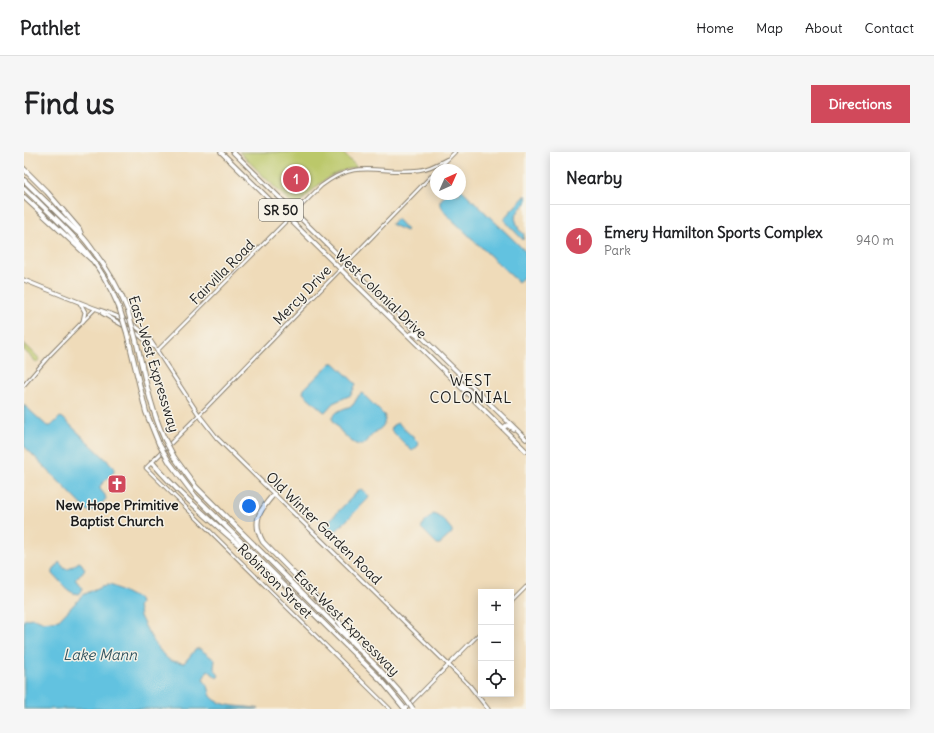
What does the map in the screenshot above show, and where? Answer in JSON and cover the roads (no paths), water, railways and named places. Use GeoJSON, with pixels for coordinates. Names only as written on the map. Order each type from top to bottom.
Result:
{"type":"FeatureCollection","features":[{"type":"Feature","properties":{"kind":"highway","name":"West Colonial Drive"},"geometry":{"type":"LineString","coordinates":[[222,152],[526,450]]}},
{"type":"Feature","properties":{"kind":"highway","name":"West Colonial Drive"},"geometry":{"type":"LineString","coordinates":[[233,152],[526,440]]}},
{"type":"Feature","properties":{"kind":"highway"},"geometry":{"type":"LineString","coordinates":[[24,169],[47,192],[79,229],[82,235]]}},
{"type":"Feature","properties":{"kind":"highway","name":"East-West Expressway"},"geometry":{"type":"LineString","coordinates":[[24,180],[76,231],[82,235],[107,267],[117,285],[128,311],[158,426],[174,457],[187,477],[205,498],[353,644],[360,649],[392,682],[413,709]]}},
{"type":"Feature","properties":{"kind":"highway","name":"East-West Expressway"},"geometry":{"type":"LineString","coordinates":[[24,188],[77,241],[93,260],[105,280],[119,307],[127,333],[146,412],[159,444],[170,463],[195,496],[382,681],[405,709]]}},
{"type":"Feature","properties":{"kind":"highway"},"geometry":{"type":"LineString","coordinates":[[24,197],[86,256],[93,260]]}},
{"type":"Feature","properties":{"kind":"highway"},"geometry":{"type":"LineString","coordinates":[[408,335],[411,332],[415,334],[430,348],[434,348]]}},
{"type":"Feature","properties":{"kind":"highway"},"geometry":{"type":"LineString","coordinates":[[457,383],[460,382],[476,397],[479,398],[482,396]]}},
{"type":"Feature","properties":{"kind":"highway"},"geometry":{"type":"LineString","coordinates":[[503,428],[507,425],[509,426],[526,440]]}},
{"type":"Feature","properties":{"kind":"highway"},"geometry":{"type":"LineString","coordinates":[[152,462],[183,496],[237,542],[310,610]]}},
{"type":"Feature","properties":{"kind":"highway"},"geometry":{"type":"LineString","coordinates":[[274,494],[259,513],[257,523],[258,534],[263,542],[336,618],[360,649]]}},
{"type":"Feature","properties":{"kind":"main road","name":"Old Winter Garden Road"},"geometry":{"type":"LineString","coordinates":[[24,280],[96,309],[138,334],[157,352],[198,415],[226,447],[474,690],[488,709]]}},
{"type":"Feature","properties":{"kind":"main road"},"geometry":{"type":"LineString","coordinates":[[80,303],[85,312],[83,321]]}},
{"type":"Feature","properties":{"kind":"main road"},"geometry":{"type":"LineString","coordinates":[[152,462],[198,415]]}},
{"type":"Feature","properties":{"kind":"street","name":"Mercy Drive"},"geometry":{"type":"LineString","coordinates":[[442,164],[455,152]]}},
{"type":"Feature","properties":{"kind":"street","name":"Fairvilla Road"},"geometry":{"type":"LineString","coordinates":[[436,164],[447,159]]}},
{"type":"Feature","properties":{"kind":"street","name":"Fairvilla Road"},"geometry":{"type":"LineString","coordinates":[[157,352],[289,218],[330,179],[345,172],[370,168],[419,170],[430,167]]}},
{"type":"Feature","properties":{"kind":"street","name":"Mercy Drive"},"geometry":{"type":"LineString","coordinates":[[198,415],[430,177]]}},
{"type":"Feature","properties":{"kind":"street"},"geometry":{"type":"LineString","coordinates":[[24,385],[50,355],[96,309]]}},
{"type":"Feature","properties":{"kind":"street","name":"Robinson Street"},"geometry":{"type":"LineString","coordinates":[[152,462],[146,468],[390,709]]}},
{"type":"Feature","properties":{"kind":"street"},"geometry":{"type":"LineString","coordinates":[[514,599],[526,587]]}},
{"type":"Feature","properties":{"kind":"street"},"geometry":{"type":"LineString","coordinates":[[405,709],[478,635]]}},
{"type":"Feature","properties":{"kind":"water"},"geometry":{"type":"Polygon","coordinates":[[[466,194],[526,252],[526,275],[518,282],[446,214],[440,205],[440,201],[466,200],[466,194]]]}},
{"type":"Feature","properties":{"kind":"water"},"geometry":{"type":"Polygon","coordinates":[[[526,195],[526,203],[519,210],[515,218],[519,230],[524,234],[523,240],[503,219],[526,195]]]}},
{"type":"Feature","properties":{"kind":"water"},"geometry":{"type":"Polygon","coordinates":[[[397,219],[407,230],[406,231],[392,225],[392,223],[397,219]]]}},
{"type":"Feature","properties":{"kind":"water"},"geometry":{"type":"Polygon","coordinates":[[[331,363],[334,363],[356,384],[351,395],[333,403],[325,412],[303,393],[304,389],[331,363]]]}},
{"type":"Feature","properties":{"kind":"water"},"geometry":{"type":"Polygon","coordinates":[[[362,393],[385,416],[385,420],[383,426],[361,445],[349,439],[340,430],[332,418],[339,411],[353,405],[362,393]]]}},
{"type":"Feature","properties":{"kind":"water"},"geometry":{"type":"Polygon","coordinates":[[[24,405],[47,426],[51,426],[60,417],[63,418],[114,467],[114,472],[100,486],[100,489],[105,495],[106,499],[95,510],[89,512],[24,446],[24,405]]]}},
{"type":"Feature","properties":{"kind":"water"},"geometry":{"type":"Polygon","coordinates":[[[398,423],[419,443],[418,446],[412,451],[391,430],[393,425],[398,423]]]}},
{"type":"Feature","properties":{"kind":"water"},"geometry":{"type":"Polygon","coordinates":[[[360,489],[369,496],[368,499],[333,534],[330,534],[324,526],[360,489]]]}},
{"type":"Feature","properties":{"kind":"water"},"geometry":{"type":"Polygon","coordinates":[[[433,514],[441,518],[452,530],[452,533],[440,544],[437,544],[421,528],[433,514]]]}},
{"type":"Feature","properties":{"kind":"water"},"geometry":{"type":"Polygon","coordinates":[[[59,562],[65,569],[69,569],[79,562],[85,569],[76,580],[82,588],[82,591],[78,594],[71,592],[64,587],[53,574],[53,571],[59,562]]]}},
{"type":"Feature","properties":{"kind":"water","name":"Lake Mann"},"geometry":{"type":"Polygon","coordinates":[[[108,585],[116,587],[138,598],[140,603],[138,607],[140,615],[146,628],[153,641],[166,658],[171,661],[184,663],[196,649],[200,649],[215,660],[214,668],[219,676],[217,678],[208,670],[203,679],[209,688],[211,696],[215,700],[227,705],[259,709],[24,709],[24,620],[34,618],[43,622],[59,620],[83,595],[102,586],[108,585]]]}},
{"type":"Feature","properties":{"kind":"place","name":"Emery Hamilton Sports Complex"},"geometry":{"type":"Point","coordinates":[296,179]}},
{"type":"Feature","properties":{"kind":"place","name":"New Hope Primitive Baptist Church"},"geometry":{"type":"Point","coordinates":[117,484]}},
{"type":"Feature","properties":{"kind":"district","name":"WEST COLONIAL"},"geometry":{"type":"Point","coordinates":[471,390]}}]}
